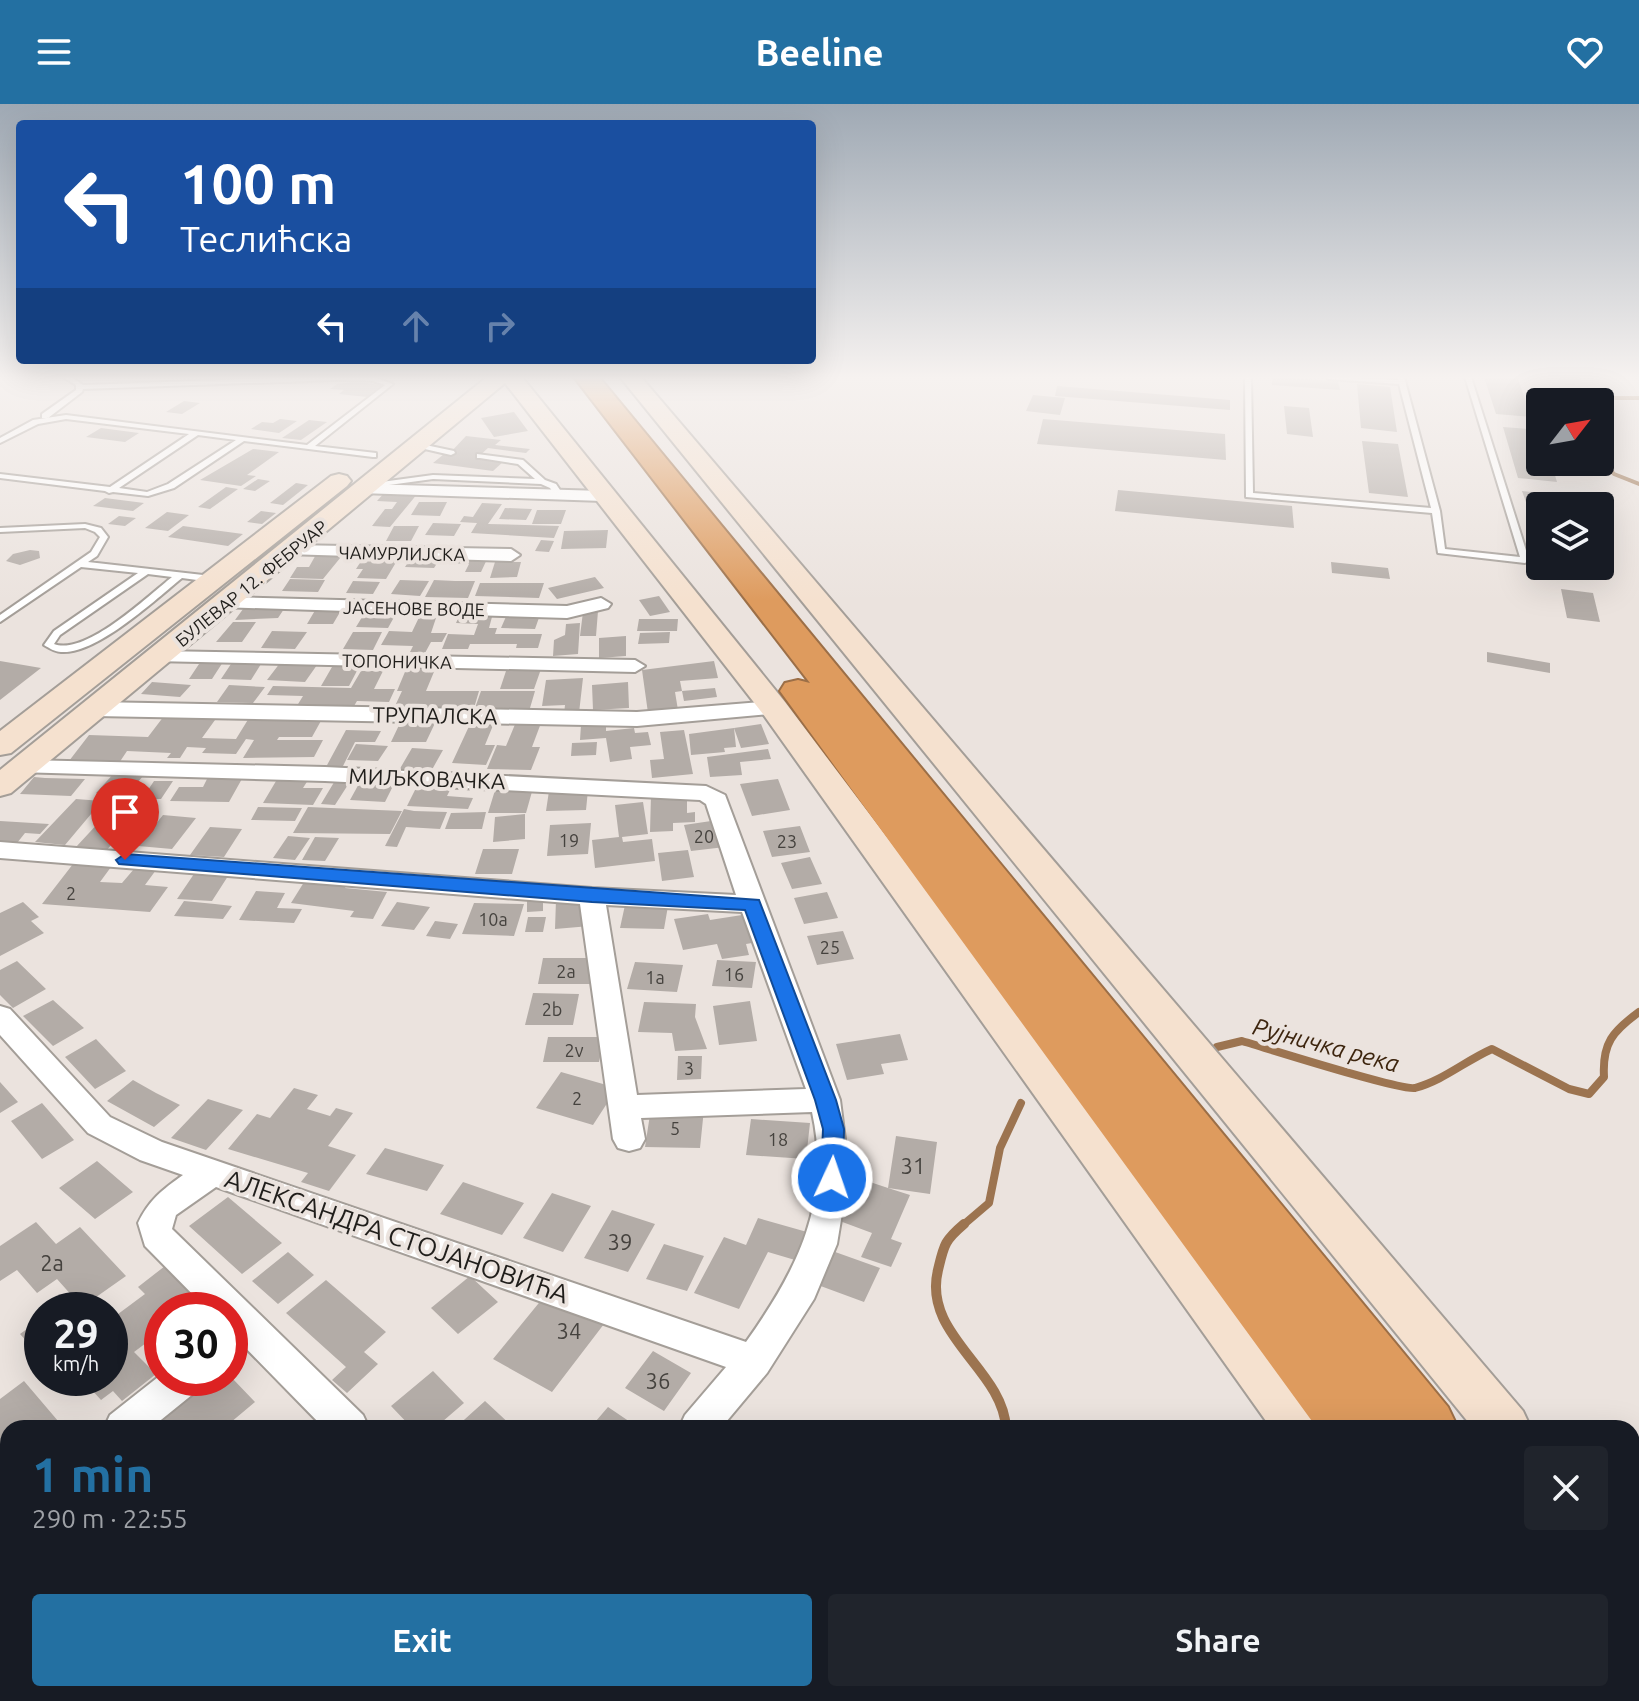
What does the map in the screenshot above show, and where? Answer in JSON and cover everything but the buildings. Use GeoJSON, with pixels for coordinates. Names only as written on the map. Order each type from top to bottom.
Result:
{"type":"FeatureCollection","features":[{"type":"Feature","properties":{"kind":"highway"},"geometry":{"type":"LineString","coordinates":[[592,452],[1349,1420]]}},
{"type":"Feature","properties":{"kind":"highway"},"geometry":{"type":"LineString","coordinates":[[646,452],[1420,1420]]}},
{"type":"Feature","properties":{"kind":"main road","name":"БУЛЕВАР 12. ФЕБРУАР"},"geometry":{"type":"LineString","coordinates":[[0,786],[160,657],[219,591],[377,452]]}},
{"type":"Feature","properties":{"kind":"main road","name":"БУЛЕВАР 12. ФЕБРУАР"},"geometry":{"type":"LineString","coordinates":[[0,746],[219,591],[292,550],[369,487],[430,452]]}},
{"type":"Feature","properties":{"kind":"main road"},"geometry":{"type":"LineString","coordinates":[[579,452],[603,496],[774,708],[1296,1420]]}},
{"type":"Feature","properties":{"kind":"main road"},"geometry":{"type":"LineString","coordinates":[[692,452],[1498,1420]]}},
{"type":"Feature","properties":{"kind":"street"},"geometry":{"type":"LineString","coordinates":[[369,487],[603,496]]}},
{"type":"Feature","properties":{"kind":"street","name":"ЧАМУРЛИЈСКА"},"geometry":{"type":"LineString","coordinates":[[292,550],[511,555]]}},
{"type":"Feature","properties":{"kind":"street","name":"ЈАСЕНОВЕ ВОДЕ"},"geometry":{"type":"LineString","coordinates":[[219,591],[567,612],[601,604]]}},
{"type":"Feature","properties":{"kind":"street","name":"ТОПОНИЧКА"},"geometry":{"type":"LineString","coordinates":[[160,657],[635,666]]}},
{"type":"Feature","properties":{"kind":"street","name":"ТРУПАЛСКА"},"geometry":{"type":"LineString","coordinates":[[95,709],[637,719],[774,708]]}},
{"type":"Feature","properties":{"kind":"street","name":"МИЉКОВАЧКА"},"geometry":{"type":"LineString","coordinates":[[25,767],[325,774],[701,792],[717,800],[825,1100],[833,1129],[835,1156],[822,1231],[803,1286],[754,1361]]}},
{"type":"Feature","properties":{"kind":"street"},"geometry":{"type":"LineString","coordinates":[[0,850],[592,896],[752,904]]}},
{"type":"Feature","properties":{"kind":"street"},"geometry":{"type":"LineString","coordinates":[[592,896],[629,1139]]}},
{"type":"Feature","properties":{"kind":"street","name":"АЛЕКСАНДРА СТОЈАНОВИЋА"},"geometry":{"type":"LineString","coordinates":[[0,1016],[99,1125],[151,1151],[754,1361]]}},
{"type":"Feature","properties":{"kind":"street"},"geometry":{"type":"LineString","coordinates":[[625,1107],[825,1100]]}},
{"type":"Feature","properties":{"kind":"street"},"geometry":{"type":"LineString","coordinates":[[204,1292],[157,1236],[154,1223],[164,1206],[212,1172]]}},
{"type":"Feature","properties":{"kind":"street"},"geometry":{"type":"LineString","coordinates":[[248,1342],[341,1420]]}},
{"type":"Feature","properties":{"kind":"street"},"geometry":{"type":"LineString","coordinates":[[705,1420],[754,1361]]}},
{"type":"Feature","properties":{"kind":"street"},"geometry":{"type":"LineString","coordinates":[[133,1420],[163,1396]]}},
{"type":"Feature","properties":{"kind":"lane"},"geometry":{"type":"LineString","coordinates":[[109,491],[169,452]]}},
{"type":"Feature","properties":{"kind":"lane"},"geometry":{"type":"LineString","coordinates":[[0,476],[144,494],[162,490],[223,452]]}},
{"type":"Feature","properties":{"kind":"lane"},"geometry":{"type":"LineString","coordinates":[[345,452],[373,455]]}},
{"type":"Feature","properties":{"kind":"lane"},"geometry":{"type":"LineString","coordinates":[[1249,452],[1249,495],[1436,511]]}},
{"type":"Feature","properties":{"kind":"lane"},"geometry":{"type":"LineString","coordinates":[[1421,452],[1436,511],[1441,551],[1525,560],[1491,452]]}},
{"type":"Feature","properties":{"kind":"lane"},"geometry":{"type":"LineString","coordinates":[[421,478],[428,454],[449,453]]}},
{"type":"Feature","properties":{"kind":"lane"},"geometry":{"type":"LineString","coordinates":[[480,456],[520,462],[542,482]]}},
{"type":"Feature","properties":{"kind":"lane"},"geometry":{"type":"LineString","coordinates":[[369,487],[421,478],[542,482],[553,486],[560,496]]}},
{"type":"Feature","properties":{"kind":"lane"},"geometry":{"type":"LineString","coordinates":[[0,530],[74,526],[98,530],[104,535],[103,543],[80,564],[0,619]]}},
{"type":"Feature","properties":{"kind":"lane"},"geometry":{"type":"LineString","coordinates":[[80,564],[180,575],[219,591]]}},
{"type":"Feature","properties":{"kind":"lane"},"geometry":{"type":"LineString","coordinates":[[146,572],[57,633],[49,645],[64,651],[91,643],[180,575]]}},
{"type":"Feature","properties":{"kind":"waterway","name":"Рујничка река"},"geometry":{"type":"LineString","coordinates":[[1614,474],[1639,484]]}},
{"type":"Feature","properties":{"kind":"waterway","name":"Рујничка река"},"geometry":{"type":"LineString","coordinates":[[1217,1047],[1242,1041],[1360,1076],[1415,1088],[1492,1049],[1569,1089],[1589,1094],[1604,1077],[1605,1055],[1611,1039],[1622,1025],[1639,1012]]}},
{"type":"Feature","properties":{"kind":"waterway","name":"Рујничка река"},"geometry":{"type":"LineString","coordinates":[[962,1226],[989,1203],[1000,1148],[1021,1103]]}},
{"type":"Feature","properties":{"kind":"waterway","name":"Рујничка река"},"geometry":{"type":"LineString","coordinates":[[962,1226],[944,1249],[936,1293],[941,1314],[992,1388],[1002,1407],[1004,1420]]}},
{"type":"Feature","properties":{"kind":"route"},"geometry":{"type":"LineString","coordinates":[[125,860],[592,896],[752,904],[825,1100],[833,1129],[835,1156],[832,1178]]}}]}
